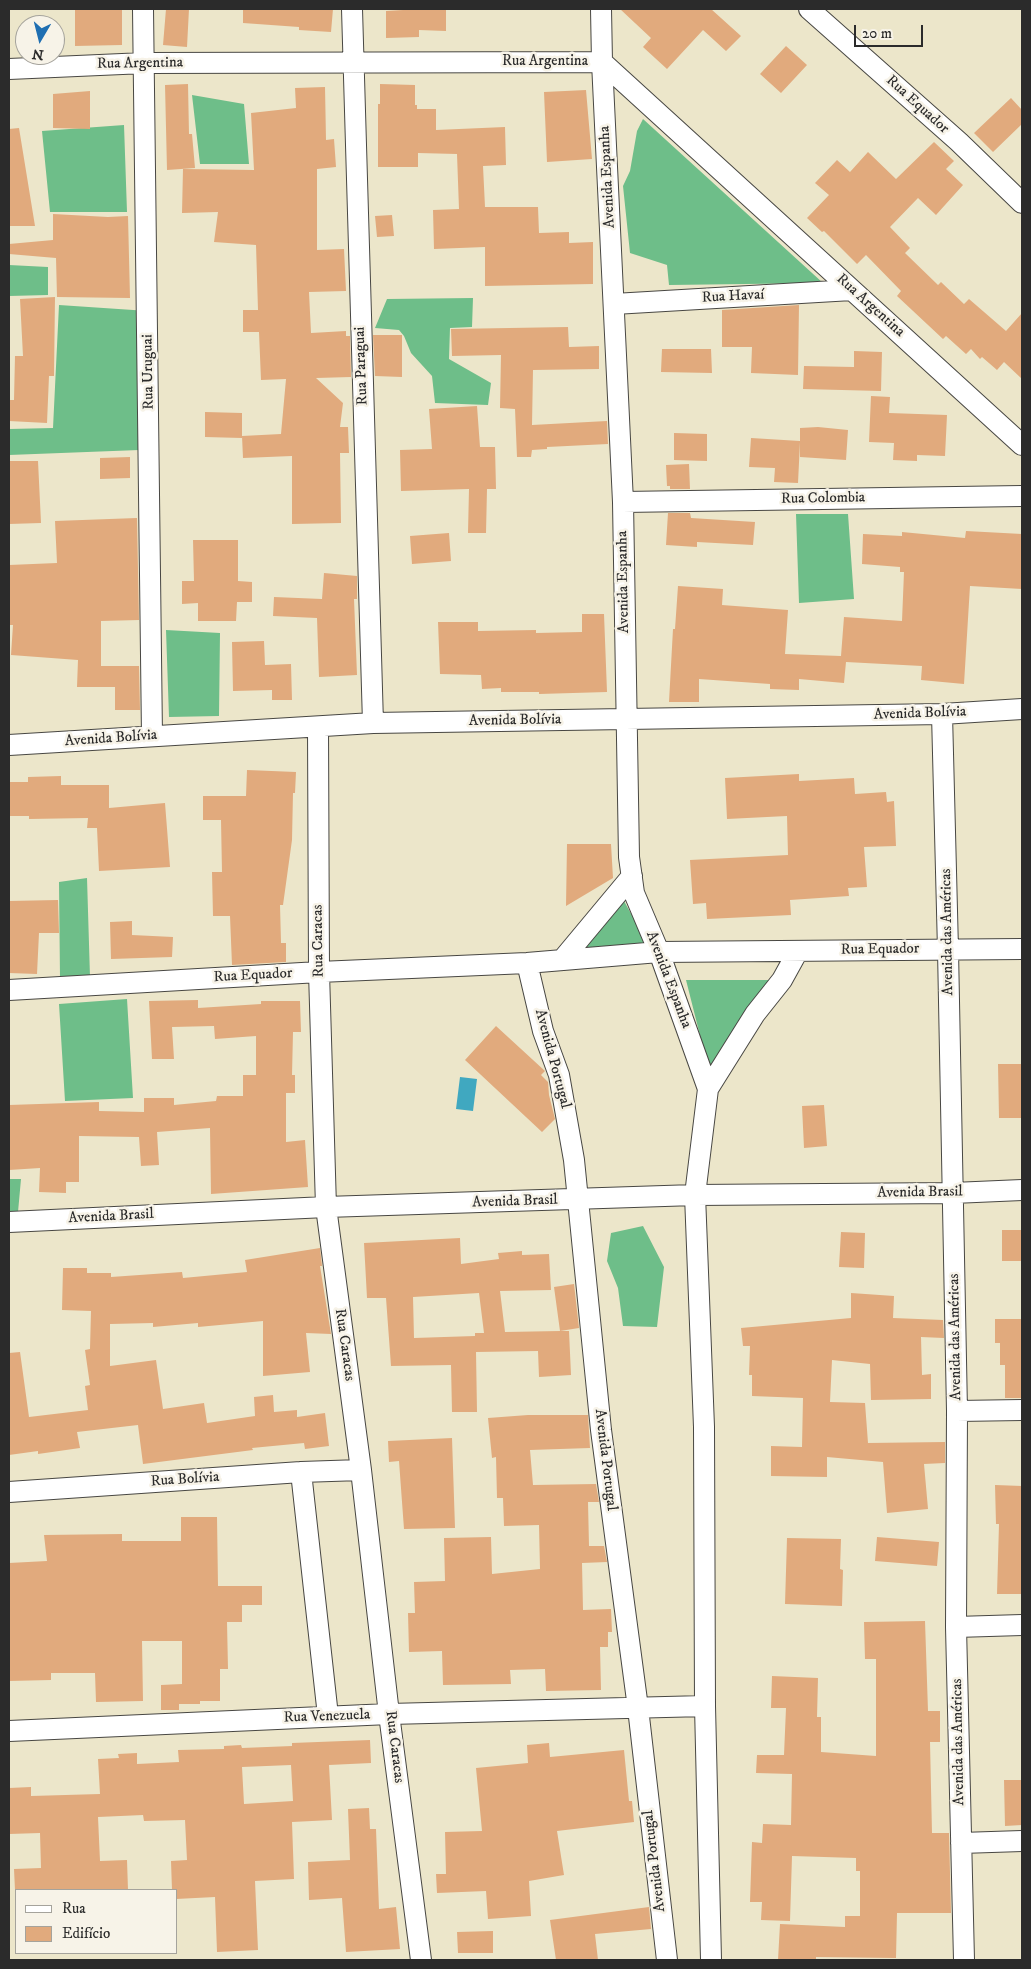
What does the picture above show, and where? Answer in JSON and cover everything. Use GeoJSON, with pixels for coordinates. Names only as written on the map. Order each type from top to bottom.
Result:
{"type":"FeatureCollection","features":[{"type":"Feature","properties":{"kind":"street","name":"Rua Uruguai"},"geometry":{"type":"LineString","coordinates":[[143,9],[152,736]]}},
{"type":"Feature","properties":{"kind":"street","name":"Rua Paraguai"},"geometry":{"type":"LineString","coordinates":[[352,9],[352,62],[373,723]]}},
{"type":"Feature","properties":{"kind":"street","name":"Avenida Espanha"},"geometry":{"type":"LineString","coordinates":[[601,9],[623,502],[629,857],[634,893],[659,952],[708,1089]]}},
{"type":"Feature","properties":{"kind":"street","name":"Rua Equador"},"geometry":{"type":"LineString","coordinates":[[809,9],[959,142],[1022,203]]}},
{"type":"Feature","properties":{"kind":"street","name":"Rua Argentina"},"geometry":{"type":"LineString","coordinates":[[9,69],[145,63],[602,62],[1022,445]]}},
{"type":"Feature","properties":{"kind":"street","name":"Rua Havaí"},"geometry":{"type":"LineString","coordinates":[[614,304],[852,290]]}},
{"type":"Feature","properties":{"kind":"street","name":"Rua Colombia"},"geometry":{"type":"LineString","coordinates":[[623,502],[1022,496]]}},
{"type":"Feature","properties":{"kind":"street","name":"Avenida Bolívia"},"geometry":{"type":"LineString","coordinates":[[9,745],[373,723],[942,714],[1022,709]]}},
{"type":"Feature","properties":{"kind":"street","name":"Avenida das Américas"},"geometry":{"type":"LineString","coordinates":[[942,714],[957,1411],[956,1627],[964,1960]]}},
{"type":"Feature","properties":{"kind":"street","name":"Rua Caracas"},"geometry":{"type":"LineString","coordinates":[[318,726],[319,972],[326,1207],[361,1470],[389,1714],[421,1960]]}},
{"type":"Feature","properties":{"kind":"street"},"geometry":{"type":"LineString","coordinates":[[562,960],[632,876]]}},
{"type":"Feature","properties":{"kind":"street","name":"Rua Equador"},"geometry":{"type":"LineString","coordinates":[[9,990],[319,972],[527,963],[659,952],[1022,949]]}},
{"type":"Feature","properties":{"kind":"street"},"geometry":{"type":"LineString","coordinates":[[711,1960],[705,1706],[704,1428],[695,1195],[708,1089],[755,1014],[782,980],[798,951]]}},
{"type":"Feature","properties":{"kind":"street","name":"Avenida Portugal"},"geometry":{"type":"LineString","coordinates":[[527,963],[544,1031],[559,1075],[574,1160],[576,1200],[601,1430],[638,1708],[667,1960]]}},
{"type":"Feature","properties":{"kind":"street","name":"Avenida Brasil"},"geometry":{"type":"LineString","coordinates":[[9,1222],[326,1207],[695,1195],[953,1193],[1022,1190]]}},
{"type":"Feature","properties":{"kind":"street"},"geometry":{"type":"LineString","coordinates":[[957,1411],[1022,1410]]}},
{"type":"Feature","properties":{"kind":"street","name":"Rua Bolívia"},"geometry":{"type":"LineString","coordinates":[[9,1492],[301,1472],[361,1470]]}},
{"type":"Feature","properties":{"kind":"street"},"geometry":{"type":"LineString","coordinates":[[301,1472],[328,1716]]}},
{"type":"Feature","properties":{"kind":"street"},"geometry":{"type":"LineString","coordinates":[[956,1627],[1022,1625]]}},
{"type":"Feature","properties":{"kind":"street","name":"Rua Venezuela"},"geometry":{"type":"LineString","coordinates":[[9,1731],[328,1716],[705,1706]]}},
{"type":"Feature","properties":{"kind":"street"},"geometry":{"type":"LineString","coordinates":[[961,1843],[1022,1841]]}},
{"type":"Feature","properties":{"kind":"green space"},"geometry":{"type":"Polygon","coordinates":[[[192,95],[244,104],[249,164],[200,164],[192,95]]]}},
{"type":"Feature","properties":{"kind":"green space"},"geometry":{"type":"Polygon","coordinates":[[[643,119],[823,283],[669,285],[667,265],[630,253],[623,186],[630,171],[637,131],[643,119]]]}},
{"type":"Feature","properties":{"kind":"green space"},"geometry":{"type":"Polygon","coordinates":[[[124,125],[127,212],[50,212],[42,131],[124,125]]]}},
{"type":"Feature","properties":{"kind":"green space"},"geometry":{"type":"Polygon","coordinates":[[[9,265],[48,267],[48,295],[9,296],[9,265]]]}},
{"type":"Feature","properties":{"kind":"green space"},"geometry":{"type":"Polygon","coordinates":[[[473,298],[472,327],[450,328],[449,359],[491,383],[488,405],[435,403],[432,376],[411,353],[404,336],[399,330],[375,328],[387,299],[473,298]]]}},
{"type":"Feature","properties":{"kind":"green space"},"geometry":{"type":"Polygon","coordinates":[[[59,305],[148,311],[139,450],[9,455],[9,429],[53,428],[59,305]]]}},
{"type":"Feature","properties":{"kind":"green space"},"geometry":{"type":"Polygon","coordinates":[[[796,514],[848,514],[854,599],[799,603],[796,514]]]}},
{"type":"Feature","properties":{"kind":"green space"},"geometry":{"type":"Polygon","coordinates":[[[166,630],[220,633],[219,716],[169,717],[166,630]]]}},
{"type":"Feature","properties":{"kind":"green space"},"geometry":{"type":"Polygon","coordinates":[[[87,878],[90,977],[60,978],[59,882],[87,878]]]}},
{"type":"Feature","properties":{"kind":"green space"},"geometry":{"type":"Polygon","coordinates":[[[624,901],[649,946],[578,953],[624,901]]]}},
{"type":"Feature","properties":{"kind":"green space"},"geometry":{"type":"Polygon","coordinates":[[[686,980],[769,980],[709,1071],[686,980]]]}},
{"type":"Feature","properties":{"kind":"green space"},"geometry":{"type":"Polygon","coordinates":[[[127,999],[133,1098],[65,1101],[59,1004],[127,999]]]}},
{"type":"Feature","properties":{"kind":"green space"},"geometry":{"type":"Polygon","coordinates":[[[9,1179],[21,1179],[18,1212],[9,1212],[9,1179]]]}},
{"type":"Feature","properties":{"kind":"green space"},"geometry":{"type":"Polygon","coordinates":[[[643,1226],[664,1267],[657,1327],[623,1326],[618,1288],[607,1261],[611,1233],[643,1226]]]}},
{"type":"Feature","properties":{"kind":"water"},"geometry":{"type":"Polygon","coordinates":[[[460,1077],[477,1079],[473,1111],[456,1109],[460,1077]]]}},
{"type":"Feature","properties":{"kind":"building"},"geometry":{"type":"Polygon","coordinates":[[[75,9],[122,9],[122,45],[75,46],[75,9]]]}},
{"type":"Feature","properties":{"kind":"building"},"geometry":{"type":"Polygon","coordinates":[[[166,9],[189,9],[187,47],[163,45],[166,9]]]}},
{"type":"Feature","properties":{"kind":"building"},"geometry":{"type":"Polygon","coordinates":[[[243,9],[333,9],[331,32],[299,30],[299,27],[243,23],[243,9]]]}},
{"type":"Feature","properties":{"kind":"building"},"geometry":{"type":"Polygon","coordinates":[[[446,9],[446,31],[419,30],[419,37],[386,38],[386,11],[446,9]]]}},
{"type":"Feature","properties":{"kind":"building"},"geometry":{"type":"Polygon","coordinates":[[[620,9],[711,9],[741,36],[726,51],[703,30],[667,69],[643,47],[651,38],[620,9]]]}},
{"type":"Feature","properties":{"kind":"building"},"geometry":{"type":"Polygon","coordinates":[[[786,46],[807,65],[781,93],[760,74],[786,46]]]}},
{"type":"Feature","properties":{"kind":"building"},"geometry":{"type":"Polygon","coordinates":[[[188,84],[189,134],[192,134],[195,168],[167,170],[165,85],[188,84]]]}},
{"type":"Feature","properties":{"kind":"building"},"geometry":{"type":"Polygon","coordinates":[[[380,84],[415,85],[415,105],[417,105],[417,109],[436,109],[436,130],[505,127],[506,165],[483,166],[485,207],[538,207],[539,233],[569,232],[569,243],[593,242],[593,284],[485,286],[485,247],[434,249],[433,210],[459,209],[457,154],[418,153],[418,167],[378,167],[378,104],[380,104],[380,84]]]}},
{"type":"Feature","properties":{"kind":"building"},"geometry":{"type":"Polygon","coordinates":[[[325,87],[326,140],[334,139],[336,167],[317,169],[317,250],[344,249],[346,291],[309,292],[311,333],[346,331],[346,336],[350,336],[351,377],[316,378],[343,403],[340,427],[348,427],[349,453],[340,453],[341,523],[292,524],[292,456],[243,458],[242,436],[281,434],[286,379],[261,380],[259,332],[243,332],[243,310],[258,310],[256,245],[214,242],[218,212],[182,213],[183,169],[254,170],[251,113],[296,108],[295,88],[325,87]]]}},
{"type":"Feature","properties":{"kind":"building"},"geometry":{"type":"Polygon","coordinates":[[[586,90],[592,159],[547,162],[544,92],[586,90]]]}},
{"type":"Feature","properties":{"kind":"building"},"geometry":{"type":"Polygon","coordinates":[[[90,91],[90,129],[53,128],[53,94],[90,91]]]}},
{"type":"Feature","properties":{"kind":"building"},"geometry":{"type":"Polygon","coordinates":[[[1011,98],[1022,110],[1022,124],[993,152],[974,133],[1011,98]]]}},
{"type":"Feature","properties":{"kind":"building"},"geometry":{"type":"Polygon","coordinates":[[[19,128],[35,226],[9,226],[9,129],[19,128]]]}},
{"type":"Feature","properties":{"kind":"building"},"geometry":{"type":"Polygon","coordinates":[[[934,142],[954,161],[946,169],[963,185],[936,215],[918,198],[890,227],[910,248],[905,253],[938,285],[941,282],[964,304],[969,299],[1006,331],[1022,313],[1022,379],[1004,362],[997,370],[982,357],[980,359],[971,349],[966,354],[946,336],[943,339],[897,296],[901,291],[866,255],[857,264],[824,231],[822,232],[807,218],[829,195],[815,183],[837,160],[850,172],[868,152],[896,179],[934,142]]]}},
{"type":"Feature","properties":{"kind":"building"},"geometry":{"type":"Polygon","coordinates":[[[53,214],[108,217],[128,216],[130,298],[57,297],[56,258],[9,254],[9,244],[53,240],[53,214]]]}},
{"type":"Feature","properties":{"kind":"building"},"geometry":{"type":"Polygon","coordinates":[[[392,215],[394,236],[377,237],[375,216],[392,215]]]}},
{"type":"Feature","properties":{"kind":"building"},"geometry":{"type":"Polygon","coordinates":[[[55,297],[54,376],[49,376],[47,423],[9,421],[9,400],[14,400],[15,356],[23,356],[20,299],[55,297]]]}},
{"type":"Feature","properties":{"kind":"building"},"geometry":{"type":"Polygon","coordinates":[[[799,305],[798,375],[751,373],[752,347],[722,347],[722,310],[799,305]]]}},
{"type":"Feature","properties":{"kind":"building"},"geometry":{"type":"Polygon","coordinates":[[[568,327],[569,347],[599,346],[599,369],[533,370],[532,425],[607,421],[608,444],[547,447],[547,449],[532,450],[531,457],[517,457],[515,409],[500,408],[501,355],[452,356],[451,329],[568,327]]]}},
{"type":"Feature","properties":{"kind":"building"},"geometry":{"type":"Polygon","coordinates":[[[373,335],[402,335],[402,377],[375,376],[373,335]]]}},
{"type":"Feature","properties":{"kind":"building"},"geometry":{"type":"Polygon","coordinates":[[[662,349],[711,349],[712,373],[661,372],[662,349]]]}},
{"type":"Feature","properties":{"kind":"building"},"geometry":{"type":"Polygon","coordinates":[[[854,351],[882,352],[881,391],[803,389],[804,366],[854,367],[854,351]]]}},
{"type":"Feature","properties":{"kind":"building"},"geometry":{"type":"Polygon","coordinates":[[[871,396],[890,397],[889,413],[947,415],[945,456],[917,455],[917,461],[893,460],[894,443],[869,442],[871,396]]]}},
{"type":"Feature","properties":{"kind":"building"},"geometry":{"type":"Polygon","coordinates":[[[477,406],[480,447],[495,447],[496,489],[487,489],[486,533],[468,533],[469,489],[401,491],[400,450],[432,449],[429,409],[477,406]]]}},
{"type":"Feature","properties":{"kind":"building"},"geometry":{"type":"Polygon","coordinates":[[[205,412],[242,413],[242,438],[205,437],[205,412]]]}},
{"type":"Feature","properties":{"kind":"building"},"geometry":{"type":"Polygon","coordinates":[[[818,427],[848,430],[846,460],[800,457],[800,442],[798,483],[774,482],[775,468],[749,467],[751,438],[800,441],[800,428],[818,427]]]}},
{"type":"Feature","properties":{"kind":"building"},"geometry":{"type":"Polygon","coordinates":[[[674,433],[707,434],[707,461],[674,460],[674,433]]]}},
{"type":"Feature","properties":{"kind":"building"},"geometry":{"type":"Polygon","coordinates":[[[130,457],[130,478],[100,479],[100,458],[130,457]]]}},
{"type":"Feature","properties":{"kind":"building"},"geometry":{"type":"Polygon","coordinates":[[[9,461],[38,461],[41,523],[9,524],[9,461]]]}},
{"type":"Feature","properties":{"kind":"building"},"geometry":{"type":"Polygon","coordinates":[[[689,464],[690,489],[670,489],[670,486],[667,486],[666,465],[689,464]]]}},
{"type":"Feature","properties":{"kind":"building"},"geometry":{"type":"Polygon","coordinates":[[[668,513],[690,513],[691,518],[755,522],[753,545],[697,542],[697,547],[666,545],[668,513]]]}},
{"type":"Feature","properties":{"kind":"building"},"geometry":{"type":"Polygon","coordinates":[[[137,518],[139,620],[101,621],[101,666],[139,666],[140,710],[115,710],[115,687],[77,687],[78,660],[11,655],[13,625],[9,625],[9,565],[57,563],[55,521],[137,518]]]}},
{"type":"Feature","properties":{"kind":"building"},"geometry":{"type":"Polygon","coordinates":[[[966,531],[1022,534],[1022,589],[970,586],[964,684],[921,680],[922,666],[846,662],[844,683],[799,679],[799,690],[770,689],[770,684],[699,679],[699,702],[669,702],[673,629],[675,629],[678,586],[723,589],[722,605],[788,610],[785,654],[841,656],[844,617],[902,621],[904,572],[900,572],[900,567],[862,564],[863,534],[902,536],[902,532],[965,538],[966,531]]]}},
{"type":"Feature","properties":{"kind":"building"},"geometry":{"type":"Polygon","coordinates":[[[449,533],[451,561],[412,564],[410,536],[449,533]]]}},
{"type":"Feature","properties":{"kind":"building"},"geometry":{"type":"Polygon","coordinates":[[[193,540],[238,540],[238,581],[252,582],[252,602],[237,602],[236,621],[198,621],[198,603],[182,604],[182,581],[194,581],[193,540]]]}},
{"type":"Feature","properties":{"kind":"building"},"geometry":{"type":"Polygon","coordinates":[[[324,573],[357,576],[357,599],[354,599],[357,675],[319,677],[317,618],[273,616],[274,597],[322,599],[324,573]]]}},
{"type":"Feature","properties":{"kind":"building"},"geometry":{"type":"Polygon","coordinates":[[[582,614],[604,614],[607,692],[539,694],[539,692],[501,692],[501,688],[482,689],[481,675],[440,674],[438,622],[478,622],[478,631],[536,630],[536,633],[582,632],[582,614]]]}},
{"type":"Feature","properties":{"kind":"building"},"geometry":{"type":"Polygon","coordinates":[[[264,641],[265,665],[291,664],[292,700],[272,700],[272,690],[233,691],[232,642],[264,641]]]}},
{"type":"Feature","properties":{"kind":"building"},"geometry":{"type":"Polygon","coordinates":[[[247,770],[296,772],[295,793],[293,793],[292,840],[283,905],[280,905],[281,943],[286,943],[286,962],[232,965],[230,916],[213,916],[212,872],[222,872],[221,820],[203,820],[203,796],[246,796],[247,770]]]}},
{"type":"Feature","properties":{"kind":"building"},"geometry":{"type":"Polygon","coordinates":[[[799,774],[799,781],[854,778],[855,794],[886,792],[887,802],[894,801],[896,846],[864,847],[867,887],[848,888],[849,896],[790,900],[791,915],[707,919],[706,903],[693,904],[690,860],[788,855],[787,816],[727,819],[725,778],[799,774]]]}},
{"type":"Feature","properties":{"kind":"building"},"geometry":{"type":"Polygon","coordinates":[[[61,776],[61,785],[109,785],[109,808],[165,803],[170,867],[99,871],[97,828],[87,828],[88,818],[29,819],[29,816],[9,816],[9,782],[28,782],[28,777],[61,776]]]}},
{"type":"Feature","properties":{"kind":"building"},"geometry":{"type":"Polygon","coordinates":[[[567,844],[611,844],[613,878],[566,906],[567,844]]]}},
{"type":"Feature","properties":{"kind":"building"},"geometry":{"type":"Polygon","coordinates":[[[58,900],[59,933],[39,933],[37,974],[9,973],[9,901],[58,900]]]}},
{"type":"Feature","properties":{"kind":"building"},"geometry":{"type":"Polygon","coordinates":[[[132,921],[132,935],[173,937],[172,957],[111,959],[110,922],[132,921]]]}},
{"type":"Feature","properties":{"kind":"building"},"geometry":{"type":"Polygon","coordinates":[[[198,1000],[198,1008],[261,1004],[261,1001],[300,1001],[301,1032],[293,1032],[292,1075],[295,1075],[295,1093],[286,1093],[286,1142],[305,1140],[308,1187],[211,1194],[210,1128],[157,1132],[159,1165],[141,1166],[139,1137],[79,1136],[79,1182],[66,1182],[66,1193],[39,1192],[40,1168],[9,1170],[9,1105],[99,1102],[99,1111],[144,1112],[144,1098],[174,1098],[174,1105],[216,1101],[217,1096],[243,1096],[243,1075],[256,1075],[256,1036],[215,1039],[214,1026],[172,1027],[174,1059],[152,1059],[149,1001],[198,1000]]]}},
{"type":"Feature","properties":{"kind":"building"},"geometry":{"type":"Polygon","coordinates":[[[496,1026],[545,1071],[541,1075],[548,1082],[555,1119],[542,1132],[465,1060],[496,1026]]]}},
{"type":"Feature","properties":{"kind":"building"},"geometry":{"type":"Polygon","coordinates":[[[998,1064],[1022,1064],[1022,1118],[999,1118],[998,1064]]]}},
{"type":"Feature","properties":{"kind":"building"},"geometry":{"type":"Polygon","coordinates":[[[824,1105],[827,1146],[804,1148],[802,1106],[824,1105]]]}},
{"type":"Feature","properties":{"kind":"building"},"geometry":{"type":"Polygon","coordinates":[[[1002,1230],[1022,1230],[1022,1261],[1002,1261],[1002,1230]]]}},
{"type":"Feature","properties":{"kind":"building"},"geometry":{"type":"Polygon","coordinates":[[[841,1232],[865,1233],[864,1268],[839,1267],[841,1232]]]}},
{"type":"Feature","properties":{"kind":"building"},"geometry":{"type":"Polygon","coordinates":[[[460,1238],[461,1264],[499,1259],[498,1253],[522,1251],[522,1255],[549,1254],[551,1290],[500,1291],[505,1332],[569,1331],[571,1375],[539,1377],[538,1351],[476,1352],[477,1412],[452,1412],[451,1365],[391,1366],[386,1298],[367,1298],[364,1243],[460,1238]],[[479,1293],[413,1297],[414,1338],[475,1336],[475,1333],[484,1333],[479,1293]]]}},
{"type":"Feature","properties":{"kind":"building"},"geometry":{"type":"Polygon","coordinates":[[[320,1248],[322,1266],[320,1266],[331,1334],[306,1333],[310,1372],[263,1376],[263,1321],[198,1327],[198,1323],[153,1327],[153,1323],[110,1324],[110,1366],[156,1360],[163,1409],[204,1403],[207,1423],[255,1416],[254,1397],[273,1395],[274,1412],[297,1410],[297,1417],[325,1413],[329,1446],[305,1449],[304,1443],[252,1448],[253,1450],[143,1464],[138,1425],[77,1432],[80,1448],[38,1454],[38,1451],[9,1455],[9,1353],[20,1352],[29,1417],[88,1410],[85,1386],[90,1385],[85,1350],[90,1349],[91,1311],[62,1310],[63,1268],[87,1268],[87,1273],[111,1273],[111,1277],[182,1272],[183,1278],[247,1272],[245,1260],[320,1248]]]}},
{"type":"Feature","properties":{"kind":"building"},"geometry":{"type":"Polygon","coordinates":[[[574,1284],[579,1328],[560,1331],[554,1287],[574,1284]]]}},
{"type":"Feature","properties":{"kind":"building"},"geometry":{"type":"Polygon","coordinates":[[[851,1293],[894,1296],[893,1318],[943,1320],[944,1338],[921,1337],[922,1375],[931,1374],[931,1399],[871,1400],[870,1364],[832,1360],[830,1402],[865,1403],[868,1443],[945,1442],[945,1463],[924,1464],[928,1509],[887,1513],[883,1462],[827,1457],[827,1477],[771,1476],[771,1446],[802,1447],[803,1398],[752,1396],[752,1375],[749,1375],[750,1346],[743,1346],[741,1328],[851,1318],[851,1293]]]}},
{"type":"Feature","properties":{"kind":"building"},"geometry":{"type":"Polygon","coordinates":[[[995,1319],[1022,1319],[1022,1398],[1005,1398],[1005,1365],[1000,1365],[1000,1343],[995,1343],[995,1319]]]}},
{"type":"Feature","properties":{"kind":"building"},"geometry":{"type":"Polygon","coordinates":[[[528,1415],[588,1415],[590,1448],[530,1450],[533,1485],[596,1484],[599,1502],[588,1502],[589,1546],[604,1546],[607,1562],[582,1563],[583,1610],[611,1609],[612,1632],[608,1632],[608,1647],[600,1647],[601,1690],[546,1691],[545,1669],[510,1670],[511,1684],[443,1685],[442,1651],[409,1652],[408,1613],[415,1613],[414,1582],[445,1581],[444,1538],[491,1537],[492,1574],[540,1569],[539,1525],[504,1526],[503,1498],[497,1498],[496,1457],[492,1458],[488,1418],[528,1415]]]}},
{"type":"Feature","properties":{"kind":"building"},"geometry":{"type":"Polygon","coordinates":[[[452,1438],[455,1528],[404,1529],[399,1461],[389,1462],[388,1441],[452,1438]]]}},
{"type":"Feature","properties":{"kind":"building"},"geometry":{"type":"Polygon","coordinates":[[[995,1485],[1022,1486],[1022,1594],[997,1594],[999,1524],[996,1524],[995,1485]]]}},
{"type":"Feature","properties":{"kind":"building"},"geometry":{"type":"Polygon","coordinates":[[[181,1517],[217,1517],[218,1586],[262,1586],[262,1605],[242,1605],[242,1622],[227,1622],[228,1669],[220,1669],[220,1701],[200,1701],[200,1704],[179,1704],[179,1710],[161,1710],[161,1685],[182,1684],[182,1641],[142,1641],[143,1701],[96,1702],[95,1673],[51,1673],[51,1680],[9,1681],[9,1563],[47,1561],[44,1535],[122,1534],[122,1541],[181,1541],[181,1517]]]}},
{"type":"Feature","properties":{"kind":"building"},"geometry":{"type":"Polygon","coordinates":[[[877,1537],[939,1542],[937,1566],[875,1561],[877,1537]]]}},
{"type":"Feature","properties":{"kind":"building"},"geometry":{"type":"Polygon","coordinates":[[[787,1538],[841,1539],[840,1569],[843,1570],[842,1606],[785,1604],[787,1538]]]}},
{"type":"Feature","properties":{"kind":"building"},"geometry":{"type":"Polygon","coordinates":[[[925,1621],[928,1711],[940,1711],[940,1742],[930,1742],[932,1833],[949,1833],[951,1913],[897,1913],[896,1958],[816,1957],[816,1960],[778,1960],[780,1924],[845,1927],[845,1916],[860,1916],[860,1871],[856,1871],[856,1858],[792,1856],[790,1921],[761,1920],[762,1902],[750,1902],[752,1842],[762,1843],[763,1824],[791,1825],[792,1774],[756,1773],[757,1755],[784,1755],[786,1708],[771,1708],[772,1676],[818,1678],[817,1717],[821,1717],[821,1752],[876,1756],[876,1659],[865,1659],[864,1622],[925,1621]]]}},
{"type":"Feature","properties":{"kind":"building"},"geometry":{"type":"Polygon","coordinates":[[[370,1740],[371,1763],[329,1765],[332,1820],[292,1822],[294,1879],[255,1881],[258,1950],[217,1952],[215,1897],[178,1899],[178,1889],[172,1889],[171,1861],[187,1860],[185,1820],[144,1821],[143,1815],[98,1817],[100,1861],[127,1860],[128,1889],[15,1890],[14,1869],[41,1868],[40,1833],[9,1834],[9,1788],[31,1787],[31,1796],[100,1794],[98,1759],[119,1758],[118,1754],[137,1753],[137,1764],[179,1762],[178,1750],[224,1749],[224,1746],[241,1745],[242,1748],[292,1746],[292,1743],[370,1740]],[[291,1765],[242,1767],[244,1804],[293,1801],[291,1765]]]}},
{"type":"Feature","properties":{"kind":"building"},"geometry":{"type":"Polygon","coordinates":[[[549,1743],[550,1757],[624,1750],[629,1801],[632,1801],[634,1822],[557,1831],[564,1875],[529,1881],[531,1916],[488,1919],[486,1891],[437,1893],[436,1874],[446,1874],[445,1832],[482,1831],[476,1768],[528,1763],[527,1745],[549,1743]]]}},
{"type":"Feature","properties":{"kind":"building"},"geometry":{"type":"Polygon","coordinates":[[[1004,1780],[1022,1780],[1022,1825],[1005,1826],[1004,1780]]]}},
{"type":"Feature","properties":{"kind":"building"},"geometry":{"type":"Polygon","coordinates":[[[369,1808],[370,1829],[376,1829],[379,1909],[396,1907],[400,1949],[346,1952],[342,1898],[309,1900],[308,1862],[350,1860],[348,1809],[369,1808]]]}},
{"type":"Feature","properties":{"kind":"building"},"geometry":{"type":"Polygon","coordinates":[[[649,1907],[651,1929],[595,1934],[598,1960],[556,1960],[550,1920],[649,1907]]]}},
{"type":"Feature","properties":{"kind":"building"},"geometry":{"type":"Polygon","coordinates":[[[493,1931],[493,1953],[458,1953],[457,1932],[493,1931]]]}}]}
